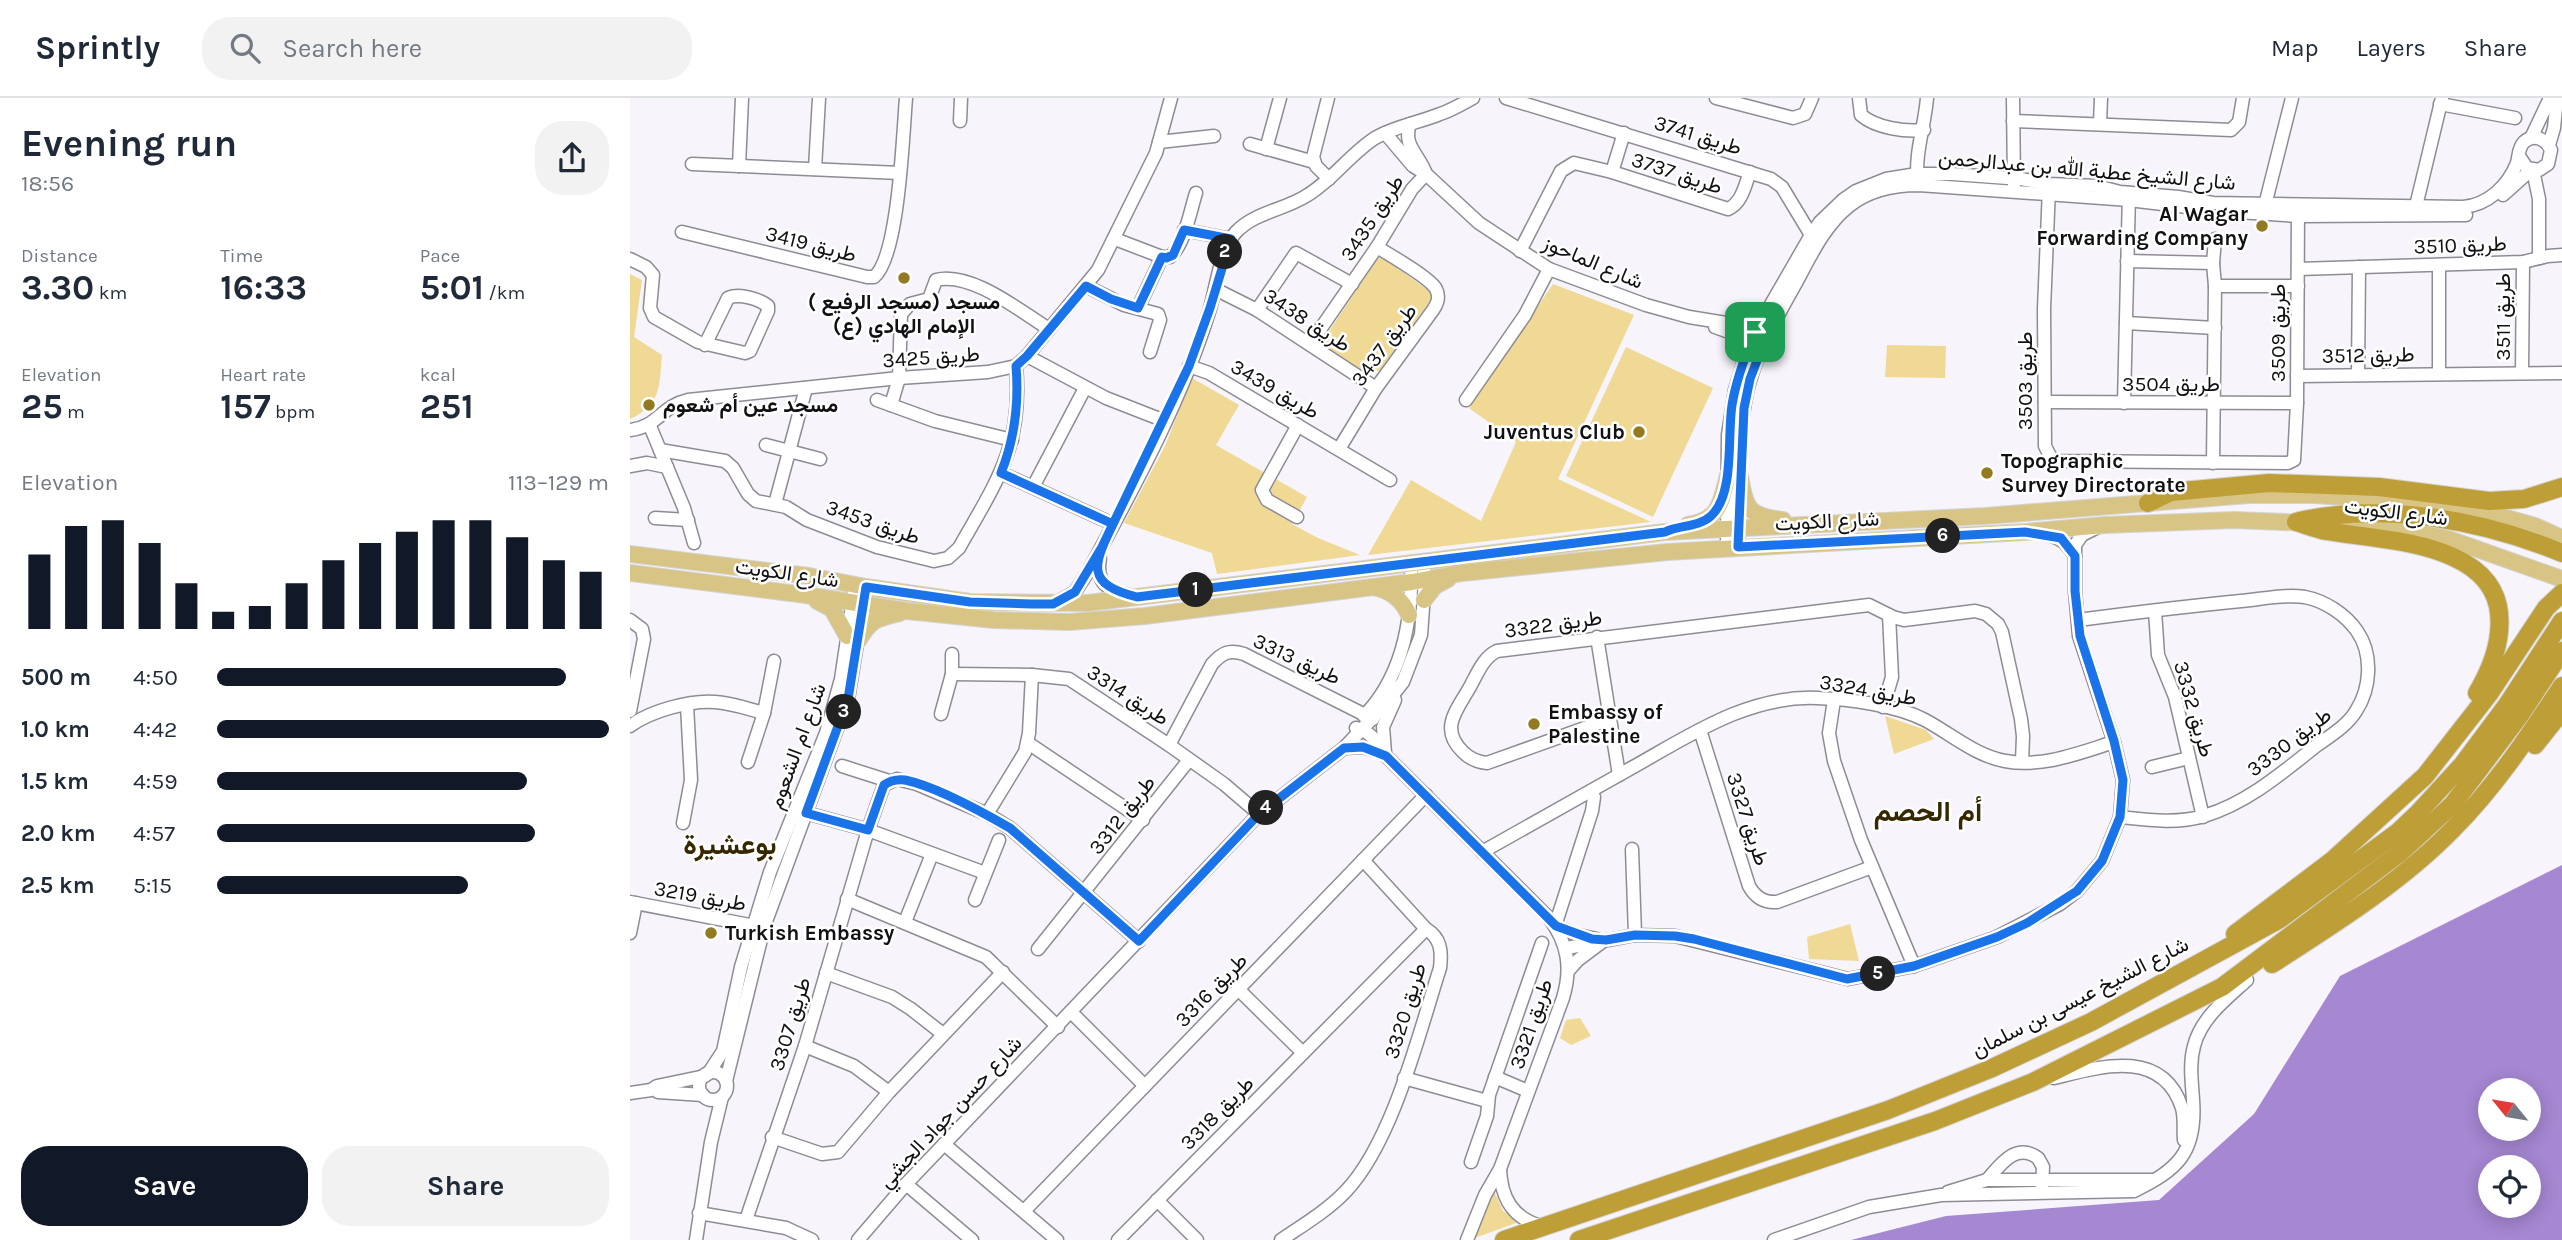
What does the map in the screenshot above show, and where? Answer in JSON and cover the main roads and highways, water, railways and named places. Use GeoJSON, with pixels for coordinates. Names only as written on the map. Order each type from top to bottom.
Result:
{"type":"FeatureCollection","features":[{"type":"Feature","properties":{"kind":"highway"},"geometry":{"type":"LineString","coordinates":[[2148,503],[2171,492],[2269,483],[2379,487],[2489,501],[2524,499],[2562,487]]}},
{"type":"Feature","properties":{"kind":"highway"},"geometry":{"type":"LineString","coordinates":[[2295,522],[2332,514],[2422,517],[2470,524],[2526,538],[2562,553]]}},
{"type":"Feature","properties":{"kind":"highway"},"geometry":{"type":"LineString","coordinates":[[2295,522],[2326,531],[2422,546],[2474,570],[2491,589],[2496,600],[2500,625],[2498,642],[2487,675],[2446,740],[2403,799]]}},
{"type":"Feature","properties":{"kind":"highway"},"geometry":{"type":"LineString","coordinates":[[2200,963],[2333,860],[2403,799],[2465,727],[2546,608],[2562,593]]}},
{"type":"Feature","properties":{"kind":"highway","name":"شارع الشيخ عيسى بن سلمان"},"geometry":{"type":"LineString","coordinates":[[1504,1240],[1875,1115],[1935,1092],[2045,1045],[2280,919],[2398,832],[2463,764],[2507,705],[2562,621]]}},
{"type":"Feature","properties":{"kind":"highway"},"geometry":{"type":"LineString","coordinates":[[1579,1240],[1935,1121],[2033,1082],[2222,987],[2402,852],[2453,804],[2521,715],[2562,651]]}},
{"type":"Feature","properties":{"kind":"highway"},"geometry":{"type":"LineString","coordinates":[[2467,815],[2510,763],[2562,686]]}},
{"type":"Feature","properties":{"kind":"highway"},"geometry":{"type":"LineString","coordinates":[[2222,987],[2247,980],[2412,867],[2517,768],[2562,711]]}},
{"type":"Feature","properties":{"kind":"main road"},"geometry":{"type":"LineString","coordinates":[[1665,532],[1698,523],[1713,515],[1734,475],[1752,512],[1758,516],[1806,526]]}},
{"type":"Feature","properties":{"kind":"main road","name":"شارع الكويت"},"geometry":{"type":"LineString","coordinates":[[630,554],[809,576],[970,602],[1053,604],[1088,603],[1665,532],[1986,516],[2249,495],[2314,495],[2399,500],[2488,513],[2535,526],[2562,538]]}},
{"type":"Feature","properties":{"kind":"main road","name":"شارع الكويت"},"geometry":{"type":"LineString","coordinates":[[630,573],[806,595],[907,611],[1004,621],[1080,622],[1623,555],[2105,525],[2234,520],[2397,529],[2434,535],[2473,546],[2562,579]]}},
{"type":"Feature","properties":{"kind":"main road"},"geometry":{"type":"LineString","coordinates":[[1424,600],[1435,586],[1462,573]]}},
{"type":"Feature","properties":{"kind":"main road"},"geometry":{"type":"LineString","coordinates":[[1367,586],[1393,594],[1405,606],[1409,615]]}},
{"type":"Feature","properties":{"kind":"main road"},"geometry":{"type":"LineString","coordinates":[[806,595],[832,609],[852,638],[874,620],[907,611]]}},
{"type":"Feature","properties":{"kind":"place","name":"Al Wagar Forwarding Company"},"geometry":{"type":"Point","coordinates":[2262,226]}},
{"type":"Feature","properties":{"kind":"place","name":"( مسجد الرفيع) مسجد الإمام الهادي (ع)"},"geometry":{"type":"Point","coordinates":[904,278]}},
{"type":"Feature","properties":{"kind":"place","name":"مسجد عين أم شعوم"},"geometry":{"type":"Point","coordinates":[649,405]}},
{"type":"Feature","properties":{"kind":"place","name":"Juventus Club"},"geometry":{"type":"Point","coordinates":[1639,432]}},
{"type":"Feature","properties":{"kind":"place","name":"Topographic Survey Directorate"},"geometry":{"type":"Point","coordinates":[1987,473]}},
{"type":"Feature","properties":{"kind":"place","name":"Embassy of Palestine"},"geometry":{"type":"Point","coordinates":[1534,724]}},
{"type":"Feature","properties":{"kind":"place","name":"Turkish Embassy"},"geometry":{"type":"Point","coordinates":[711,933]}},
{"type":"Feature","properties":{"kind":"district","name":"أم الحصم"},"geometry":{"type":"Point","coordinates":[1928,811]}},
{"type":"Feature","properties":{"kind":"district","name":"بوعشيرة"},"geometry":{"type":"Point","coordinates":[730,844]}}]}
